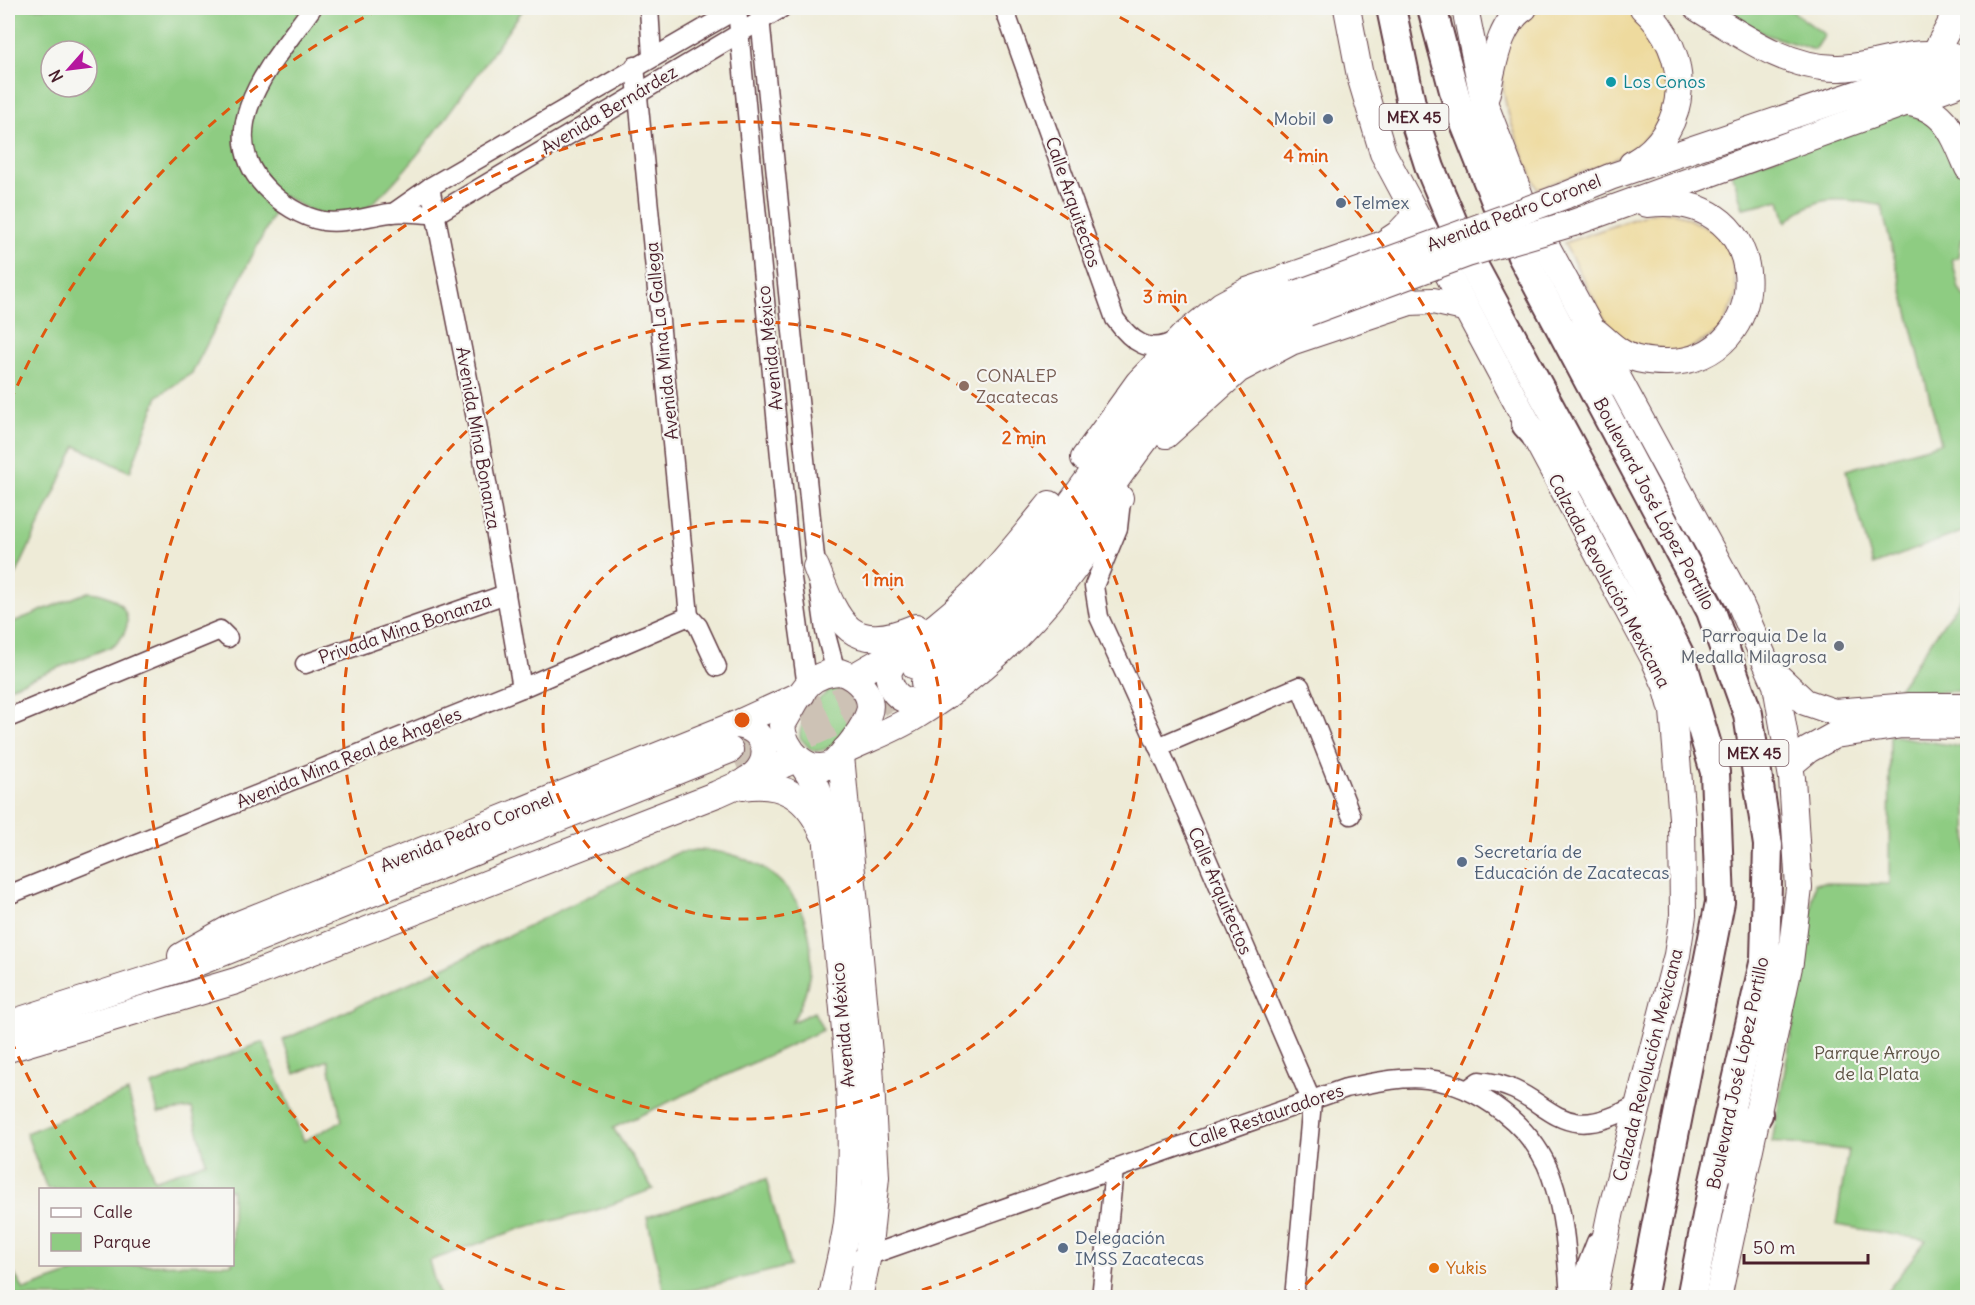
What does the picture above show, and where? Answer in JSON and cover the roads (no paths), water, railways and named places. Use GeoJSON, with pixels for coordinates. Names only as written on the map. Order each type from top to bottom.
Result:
{"type":"FeatureCollection","features":[{"type":"Feature","properties":{"kind":"main road","name":"MEX 45"},"geometry":{"type":"LineString","coordinates":[[1391,8],[1414,118],[1430,168],[1453,223]]}},
{"type":"Feature","properties":{"kind":"main road","name":"MEX 45"},"geometry":{"type":"LineString","coordinates":[[1432,8],[1458,106],[1498,209]]}},
{"type":"Feature","properties":{"kind":"main road","name":"Boulevard José López Portillo"},"geometry":{"type":"LineString","coordinates":[[1521,254],[1711,611],[1748,714],[1768,845],[1765,959],[1712,1190],[1690,1298]]}},
{"type":"Feature","properties":{"kind":"main road","name":"MEX 45"},"geometry":{"type":"LineString","coordinates":[[1473,265],[1624,544],[1681,658],[1715,772],[1720,902],[1642,1298]]}},
{"type":"Feature","properties":{"kind":"main road"},"geometry":{"type":"LineString","coordinates":[[1586,324],[1622,442]]}},
{"type":"Feature","properties":{"kind":"main road"},"geometry":{"type":"LineString","coordinates":[[1526,424],[1575,479],[1624,544]]}},
{"type":"Feature","properties":{"kind":"main road"},"geometry":{"type":"LineString","coordinates":[[1712,1190],[1758,1114]]}},
{"type":"Feature","properties":{"kind":"street"},"geometry":{"type":"LineString","coordinates":[[312,8],[257,86],[247,107],[244,137],[247,160],[259,181],[276,199],[301,214],[323,221],[348,221],[393,213],[436,214]]}},
{"type":"Feature","properties":{"kind":"street"},"geometry":{"type":"LineString","coordinates":[[649,8],[652,56]]}},
{"type":"Feature","properties":{"kind":"street","name":"Avenida Bernárdez"},"geometry":{"type":"LineString","coordinates":[[393,213],[430,188],[635,66],[738,8]]}},
{"type":"Feature","properties":{"kind":"street","name":"Avenida México"},"geometry":{"type":"LineString","coordinates":[[738,8],[804,690]]}},
{"type":"Feature","properties":{"kind":"street","name":"Avenida Bernárdez"},"geometry":{"type":"LineString","coordinates":[[436,214],[739,34],[759,15],[782,8]]}},
{"type":"Feature","properties":{"kind":"street","name":"Calle Arquitectos"},"geometry":{"type":"LineString","coordinates":[[1004,8],[1115,319],[1127,336],[1143,346],[1155,348],[1183,336]]}},
{"type":"Feature","properties":{"kind":"street","name":"Calzada Revolución Mexicana"},"geometry":{"type":"LineString","coordinates":[[1347,8],[1370,116],[1383,153],[1526,424],[1653,657],[1666,686],[1673,711],[1682,818],[1683,915],[1669,996],[1638,1104],[1611,1211],[1593,1298]]}},
{"type":"Feature","properties":{"kind":"street"},"geometry":{"type":"LineString","coordinates":[[1465,8],[1484,102],[1522,201],[1586,324],[1738,599],[1776,685],[1790,765],[1799,888],[1790,962],[1718,1298]]}},
{"type":"Feature","properties":{"kind":"street"},"geometry":{"type":"LineString","coordinates":[[1484,102],[1502,36],[1510,22],[1524,8]]}},
{"type":"Feature","properties":{"kind":"street"},"geometry":{"type":"LineString","coordinates":[[1610,177],[1644,158],[1665,133],[1680,95],[1677,57],[1667,35],[1643,8]]}},
{"type":"Feature","properties":{"kind":"street"},"geometry":{"type":"LineString","coordinates":[[1697,8],[1760,46],[1811,66],[1840,68],[1938,52],[1966,67]]}},
{"type":"Feature","properties":{"kind":"street"},"geometry":{"type":"LineString","coordinates":[[1918,73],[1938,52],[1950,25],[1954,8]]}},
{"type":"Feature","properties":{"kind":"street","name":"Avenida México"},"geometry":{"type":"LineString","coordinates":[[759,15],[816,567],[825,631],[844,674]]}},
{"type":"Feature","properties":{"kind":"street","name":"Avenida Mina La Gallega"},"geometry":{"type":"LineString","coordinates":[[635,66],[689,616]]}},
{"type":"Feature","properties":{"kind":"street","name":"Avenida Pedro Coronel"},"geometry":{"type":"LineString","coordinates":[[1302,303],[1610,177],[1918,73],[1966,67]]}},
{"type":"Feature","properties":{"kind":"street","name":"Avenida Pedro Coronel"},"geometry":{"type":"LineString","coordinates":[[843,753],[913,718],[951,693],[1011,642],[1042,609],[1083,558],[1155,394],[1201,348],[1242,319],[1573,223],[1902,102],[1966,67]]}},
{"type":"Feature","properties":{"kind":"street"},"geometry":{"type":"LineString","coordinates":[[1902,102],[1918,104],[1935,111],[1955,137],[1968,168]]}},
{"type":"Feature","properties":{"kind":"street","name":"Avenida Mina Bonanza"},"geometry":{"type":"LineString","coordinates":[[430,188],[522,688]]}},
{"type":"Feature","properties":{"kind":"street"},"geometry":{"type":"LineString","coordinates":[[1586,324],[1622,353],[1651,362],[1682,362],[1724,339],[1735,326],[1744,308],[1749,288],[1743,255],[1733,235],[1717,219],[1683,203],[1665,202],[1614,208]]}},
{"type":"Feature","properties":{"kind":"street"},"geometry":{"type":"LineString","coordinates":[[1069,482],[1117,410],[1183,336],[1221,305],[1247,291],[1393,238],[1415,216]]}},
{"type":"Feature","properties":{"kind":"street"},"geometry":{"type":"LineString","coordinates":[[1393,238],[1408,254],[1416,276],[1417,301]]}},
{"type":"Feature","properties":{"kind":"street"},"geometry":{"type":"LineString","coordinates":[[1121,468],[1161,440],[1219,385],[1238,370],[1264,355],[1325,330],[1417,301],[1433,301],[1464,308]]}},
{"type":"Feature","properties":{"kind":"street","name":"Calle Arquitectos"},"geometry":{"type":"LineString","coordinates":[[1121,468],[1119,528],[1094,586],[1099,617],[1312,1102],[1294,1298]]}},
{"type":"Feature","properties":{"kind":"street","name":"Avenida Pedro Coronel"},"geometry":{"type":"LineString","coordinates":[[844,674],[921,636],[952,611],[996,568],[1069,482],[1121,468]]}},
{"type":"Feature","properties":{"kind":"street","name":"Avenida Pedro Coronel"},"geometry":{"type":"LineString","coordinates":[[920,674],[975,649],[1023,600],[1063,553],[1121,468]]}},
{"type":"Feature","properties":{"kind":"street"},"geometry":{"type":"LineString","coordinates":[[816,567],[837,615],[853,632],[865,637],[883,638],[897,634],[952,611]]}},
{"type":"Feature","properties":{"kind":"street","name":"Privada Mina Bonanza"},"geometry":{"type":"LineString","coordinates":[[305,664],[506,594]]}},
{"type":"Feature","properties":{"kind":"street"},"geometry":{"type":"LineString","coordinates":[[689,616],[698,626],[717,667]]}},
{"type":"Feature","properties":{"kind":"street","name":"Avenida Mina Real de Ángeles"},"geometry":{"type":"LineString","coordinates":[[8,895],[522,688],[689,616]]}},
{"type":"Feature","properties":{"kind":"street"},"geometry":{"type":"LineString","coordinates":[[8,718],[220,630],[228,638]]}},
{"type":"Feature","properties":{"kind":"street"},"geometry":{"type":"LineString","coordinates":[[921,636],[890,666],[889,683],[893,692],[900,699],[919,704],[951,693]]}},
{"type":"Feature","properties":{"kind":"street"},"geometry":{"type":"LineString","coordinates":[[1769,668],[1805,702],[1834,712],[1910,706],[1968,706]]}},
{"type":"Feature","properties":{"kind":"street"},"geometry":{"type":"LineString","coordinates":[[824,673],[844,674],[864,689],[868,699],[869,715],[843,753],[830,766],[810,764],[798,758],[786,742],[782,725],[815,677],[824,673]]}},
{"type":"Feature","properties":{"kind":"street"},"geometry":{"type":"LineString","coordinates":[[1158,747],[1300,686],[1351,815]]}},
{"type":"Feature","properties":{"kind":"street","name":"Avenida Pedro Coronel"},"geometry":{"type":"LineString","coordinates":[[11,1024],[142,994],[236,981],[717,794],[736,756],[804,690]]}},
{"type":"Feature","properties":{"kind":"street"},"geometry":{"type":"LineString","coordinates":[[1790,765],[1808,750],[1835,735],[1902,725],[1968,726]]}},
{"type":"Feature","properties":{"kind":"street","name":"Avenida México"},"geometry":{"type":"LineString","coordinates":[[843,753],[874,1119],[876,1177],[868,1256],[859,1298]]}},
{"type":"Feature","properties":{"kind":"street","name":"Avenida Pedro Coronel"},"geometry":{"type":"LineString","coordinates":[[8,1048],[736,756]]}},
{"type":"Feature","properties":{"kind":"street","name":"Avenida Pedro Coronel"},"geometry":{"type":"LineString","coordinates":[[142,994],[234,926],[736,756],[798,758]]}},
{"type":"Feature","properties":{"kind":"street","name":"Avenida México"},"geometry":{"type":"LineString","coordinates":[[798,758],[822,798],[848,1087],[850,1158],[846,1223],[832,1298]]}},
{"type":"Feature","properties":{"kind":"street"},"geometry":{"type":"LineString","coordinates":[[717,794],[764,784],[784,789],[802,801],[816,817],[827,841]]}},
{"type":"Feature","properties":{"kind":"street","name":"Calle Restauradores"},"geometry":{"type":"LineString","coordinates":[[838,1266],[1312,1102],[1346,1088],[1385,1080],[1427,1079],[1467,1090],[1518,1127],[1537,1149],[1551,1175],[1566,1242],[1572,1298]]}},
{"type":"Feature","properties":{"kind":"street"},"geometry":{"type":"LineString","coordinates":[[1467,1090],[1479,1081],[1497,1083],[1516,1091],[1561,1119],[1588,1124],[1614,1117],[1638,1104]]}},
{"type":"Feature","properties":{"kind":"street"},"geometry":{"type":"LineString","coordinates":[[1101,1298],[1114,1169]]}},
{"type":"Feature","properties":{"kind":"street"},"geometry":{"type":"LineString","coordinates":[[1572,1298],[1611,1211]]}},
{"type":"Feature","properties":{"kind":"tunnel"},"geometry":{"type":"LineString","coordinates":[[730,750],[909,668]]}},
{"type":"Feature","properties":{"kind":"tunnel"},"geometry":{"type":"LineString","coordinates":[[737,767],[924,683]]}},
{"type":"Feature","properties":{"kind":"place","name":"Los Conos"},"geometry":{"type":"Point","coordinates":[1611,82]}},
{"type":"Feature","properties":{"kind":"place","name":"Mobil"},"geometry":{"type":"Point","coordinates":[1328,119]}},
{"type":"Feature","properties":{"kind":"place","name":"Telmex"},"geometry":{"type":"Point","coordinates":[1341,203]}},
{"type":"Feature","properties":{"kind":"place","name":"CONALEP Zacatecas"},"geometry":{"type":"Point","coordinates":[964,386]}},
{"type":"Feature","properties":{"kind":"place","name":"Parroquia De la Medalla Milagrosa"},"geometry":{"type":"Point","coordinates":[1839,646]}},
{"type":"Feature","properties":{"kind":"place","name":"Secretaría de Educación de Zacatecas"},"geometry":{"type":"Point","coordinates":[1462,862]}},
{"type":"Feature","properties":{"kind":"place","name":"Delegación IMSS Zacatecas"},"geometry":{"type":"Point","coordinates":[1063,1248]}},
{"type":"Feature","properties":{"kind":"place","name":"Yukis"},"geometry":{"type":"Point","coordinates":[1434,1268]}},
{"type":"Feature","properties":{"kind":"park label","name":"Parrque Arroyo de la Plata"},"geometry":{"type":"Point","coordinates":[1877,1063]}}]}
